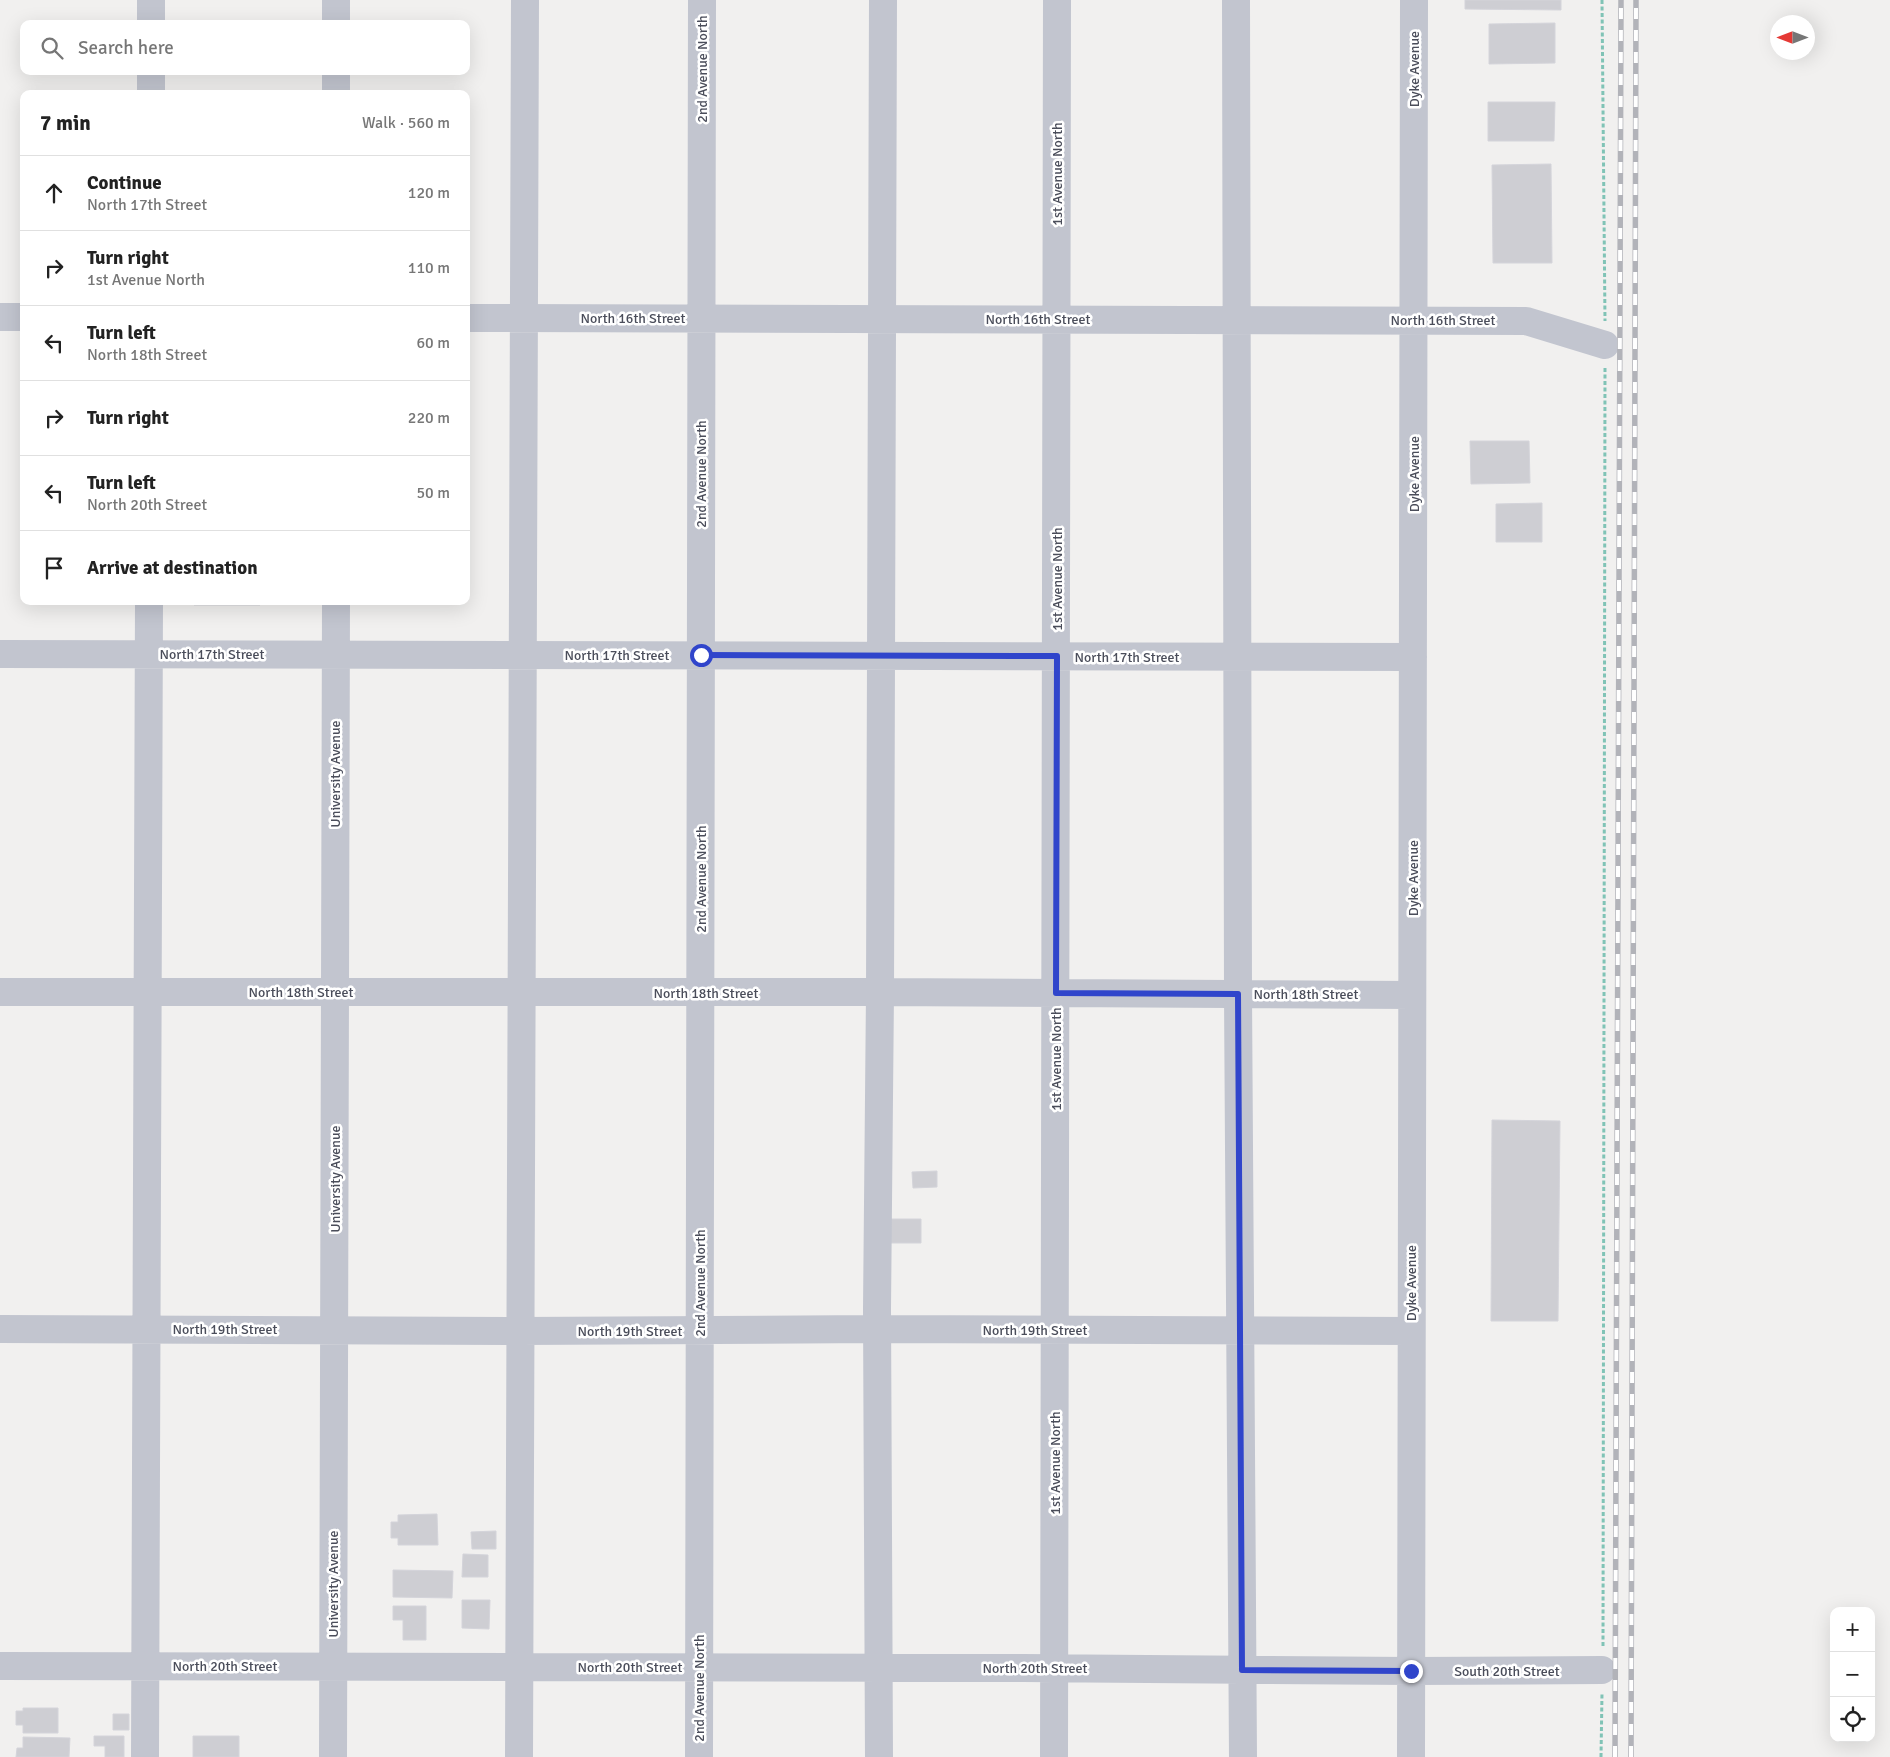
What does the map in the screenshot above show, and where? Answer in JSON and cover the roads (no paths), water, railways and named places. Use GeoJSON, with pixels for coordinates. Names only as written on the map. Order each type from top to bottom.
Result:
{"type":"FeatureCollection","features":[{"type":"Feature","properties":{"kind":"street"},"geometry":{"type":"LineString","coordinates":[[151,0],[151,20]]}},
{"type":"Feature","properties":{"kind":"street"},"geometry":{"type":"LineString","coordinates":[[336,0],[336,20]]}},
{"type":"Feature","properties":{"kind":"street"},"geometry":{"type":"LineString","coordinates":[[519,1757],[525,0]]}},
{"type":"Feature","properties":{"kind":"street","name":"2nd Avenue North"},"geometry":{"type":"LineString","coordinates":[[699,1757],[702,0]]}},
{"type":"Feature","properties":{"kind":"street"},"geometry":{"type":"LineString","coordinates":[[878,1757],[877,1329],[883,0]]}},
{"type":"Feature","properties":{"kind":"street","name":"1st Avenue North"},"geometry":{"type":"LineString","coordinates":[[1054,1757],[1057,0]]}},
{"type":"Feature","properties":{"kind":"street"},"geometry":{"type":"LineString","coordinates":[[1236,0],[1238,994],[1243,1757]]}},
{"type":"Feature","properties":{"kind":"street","name":"Dyke Avenue"},"geometry":{"type":"LineString","coordinates":[[1411,1757],[1415,320],[1414,0]]}},
{"type":"Feature","properties":{"kind":"street"},"geometry":{"type":"LineString","coordinates":[[151,75],[151,90]]}},
{"type":"Feature","properties":{"kind":"street"},"geometry":{"type":"LineString","coordinates":[[336,75],[336,90]]}},
{"type":"Feature","properties":{"kind":"street"},"geometry":{"type":"LineString","coordinates":[[0,317],[20,317]]}},
{"type":"Feature","properties":{"kind":"street","name":"North 16th Street"},"geometry":{"type":"LineString","coordinates":[[470,318],[1526,320],[1606,345]]}},
{"type":"Feature","properties":{"kind":"street"},"geometry":{"type":"LineString","coordinates":[[145,1757],[149,605]]}},
{"type":"Feature","properties":{"kind":"street","name":"University Avenue"},"geometry":{"type":"LineString","coordinates":[[333,1757],[336,605]]}},
{"type":"Feature","properties":{"kind":"street","name":"North 17th Street"},"geometry":{"type":"LineString","coordinates":[[0,654],[1413,657]]}},
{"type":"Feature","properties":{"kind":"street","name":"North 18th Street"},"geometry":{"type":"LineString","coordinates":[[0,992],[880,992],[1412,995]]}},
{"type":"Feature","properties":{"kind":"street","name":"North 19th Street"},"geometry":{"type":"LineString","coordinates":[[0,1328],[520,1331],[877,1329],[1411,1331]]}},
{"type":"Feature","properties":{"kind":"street","name":"North 20th Street"},"geometry":{"type":"LineString","coordinates":[[0,1666],[1054,1668],[1411,1671]]}},
{"type":"Feature","properties":{"kind":"street","name":"South 20th Street"},"geometry":{"type":"LineString","coordinates":[[1411,1671],[1602,1670]]}},
{"type":"Feature","properties":{"kind":"railway"},"geometry":{"type":"LineString","coordinates":[[1615,1757],[1621,0]]}},
{"type":"Feature","properties":{"kind":"railway"},"geometry":{"type":"LineString","coordinates":[[1631,1757],[1636,0]]}}]}
